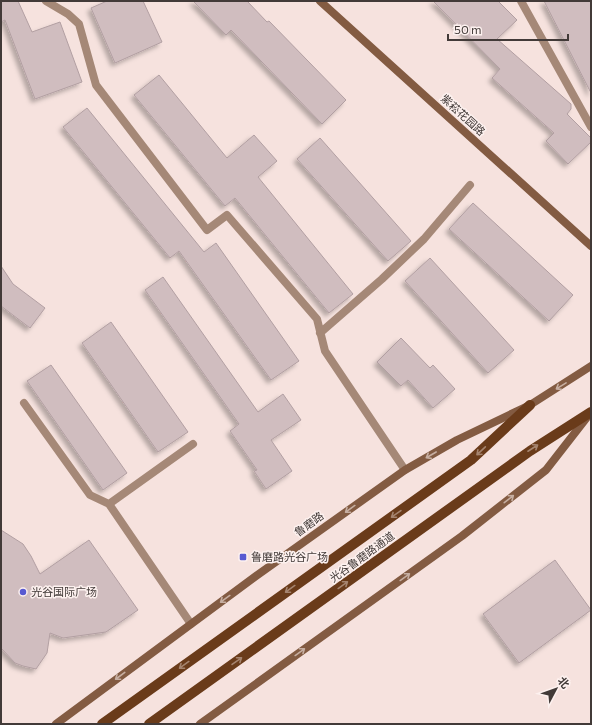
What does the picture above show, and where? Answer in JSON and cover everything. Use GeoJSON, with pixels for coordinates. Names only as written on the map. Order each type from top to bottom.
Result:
{"type":"FeatureCollection","features":[{"type":"Feature","properties":{"kind":"main road","name":"紫菘花园路"},"geometry":{"type":"LineString","coordinates":[[320,1],[591,246]]}},
{"type":"Feature","properties":{"kind":"main road","name":"鲁磨路"},"geometry":{"type":"LineString","coordinates":[[56,724],[191,624],[405,470],[458,440],[530,405],[591,366]]}},
{"type":"Feature","properties":{"kind":"main road","name":"光谷鲁磨路通道"},"geometry":{"type":"LineString","coordinates":[[102,724],[471,460],[530,405]]}},
{"type":"Feature","properties":{"kind":"main road","name":"光谷鲁磨路通道"},"geometry":{"type":"LineString","coordinates":[[149,724],[530,450],[591,412]]}},
{"type":"Feature","properties":{"kind":"main road"},"geometry":{"type":"LineString","coordinates":[[200,724],[462,536],[546,470],[591,412]]}},
{"type":"Feature","properties":{"kind":"street"},"geometry":{"type":"LineString","coordinates":[[46,1],[68,14],[79,24],[96,85],[207,230],[227,215],[317,319],[325,350],[405,470]]}},
{"type":"Feature","properties":{"kind":"street"},"geometry":{"type":"LineString","coordinates":[[521,1],[591,127]]}},
{"type":"Feature","properties":{"kind":"street"},"geometry":{"type":"LineString","coordinates":[[320,332],[382,279],[424,239],[470,185]]}},
{"type":"Feature","properties":{"kind":"street"},"geometry":{"type":"LineString","coordinates":[[24,403],[90,495],[109,504],[191,624]]}},
{"type":"Feature","properties":{"kind":"street"},"geometry":{"type":"LineString","coordinates":[[109,504],[194,444]]}},
{"type":"Feature","properties":{"kind":"building"},"geometry":{"type":"Polygon","coordinates":[[[1,1],[18,1],[32,32],[60,22],[82,82],[35,99],[5,20],[1,22],[1,1]]]}},
{"type":"Feature","properties":{"kind":"building"},"geometry":{"type":"Polygon","coordinates":[[[107,1],[143,1],[162,42],[115,63],[91,8],[107,1]]]}},
{"type":"Feature","properties":{"kind":"building"},"geometry":{"type":"Polygon","coordinates":[[[193,1],[247,1],[267,22],[269,21],[346,100],[322,124],[231,30],[226,35],[193,1]]]}},
{"type":"Feature","properties":{"kind":"building"},"geometry":{"type":"Polygon","coordinates":[[[433,1],[498,1],[517,20],[497,39],[571,104],[571,109],[567,114],[591,138],[591,142],[568,164],[546,141],[554,133],[492,78],[500,69],[433,1]]]}},
{"type":"Feature","properties":{"kind":"building"},"geometry":{"type":"Polygon","coordinates":[[[544,1],[591,1],[591,93],[544,1]]]}},
{"type":"Feature","properties":{"kind":"building"},"geometry":{"type":"Polygon","coordinates":[[[159,75],[227,158],[254,135],[277,161],[258,177],[353,294],[329,313],[235,198],[225,206],[134,95],[159,75]]]}},
{"type":"Feature","properties":{"kind":"building"},"geometry":{"type":"Polygon","coordinates":[[[87,108],[204,252],[216,243],[299,361],[271,380],[179,251],[170,258],[63,127],[87,108]]]}},
{"type":"Feature","properties":{"kind":"building"},"geometry":{"type":"Polygon","coordinates":[[[320,138],[411,241],[388,261],[297,159],[320,138]]]}},
{"type":"Feature","properties":{"kind":"building"},"geometry":{"type":"Polygon","coordinates":[[[473,203],[573,295],[549,321],[449,229],[473,203]]]}},
{"type":"Feature","properties":{"kind":"building"},"geometry":{"type":"Polygon","coordinates":[[[430,258],[514,350],[488,373],[405,281],[430,258]]]}},
{"type":"Feature","properties":{"kind":"building"},"geometry":{"type":"Polygon","coordinates":[[[1,266],[13,284],[45,308],[30,328],[1,306],[1,266]]]}},
{"type":"Feature","properties":{"kind":"building"},"geometry":{"type":"Polygon","coordinates":[[[163,277],[258,412],[283,394],[301,420],[271,440],[292,471],[266,489],[254,471],[257,470],[230,431],[239,424],[145,290],[163,277]]]}},
{"type":"Feature","properties":{"kind":"building"},"geometry":{"type":"Polygon","coordinates":[[[111,322],[188,432],[158,452],[82,343],[111,322]]]}},
{"type":"Feature","properties":{"kind":"building"},"geometry":{"type":"Polygon","coordinates":[[[401,338],[430,368],[433,365],[455,389],[433,408],[408,380],[401,386],[377,362],[401,338]]]}},
{"type":"Feature","properties":{"kind":"building"},"geometry":{"type":"Polygon","coordinates":[[[51,365],[127,473],[103,490],[27,381],[51,365]]]}},
{"type":"Feature","properties":{"kind":"building"},"geometry":{"type":"Polygon","coordinates":[[[1,530],[23,544],[40,574],[89,540],[138,610],[106,632],[63,638],[50,633],[47,653],[36,669],[15,663],[1,648],[1,530]]]}},
{"type":"Feature","properties":{"kind":"building"},"geometry":{"type":"Polygon","coordinates":[[[555,560],[591,610],[519,663],[483,614],[555,560]]]}},
{"type":"Feature","properties":{"kind":"place","name":"鲁磨路光谷广场"},"geometry":{"type":"Point","coordinates":[243,557]}},
{"type":"Feature","properties":{"kind":"place","name":"光谷国际广场"},"geometry":{"type":"Point","coordinates":[23,592]}}]}
